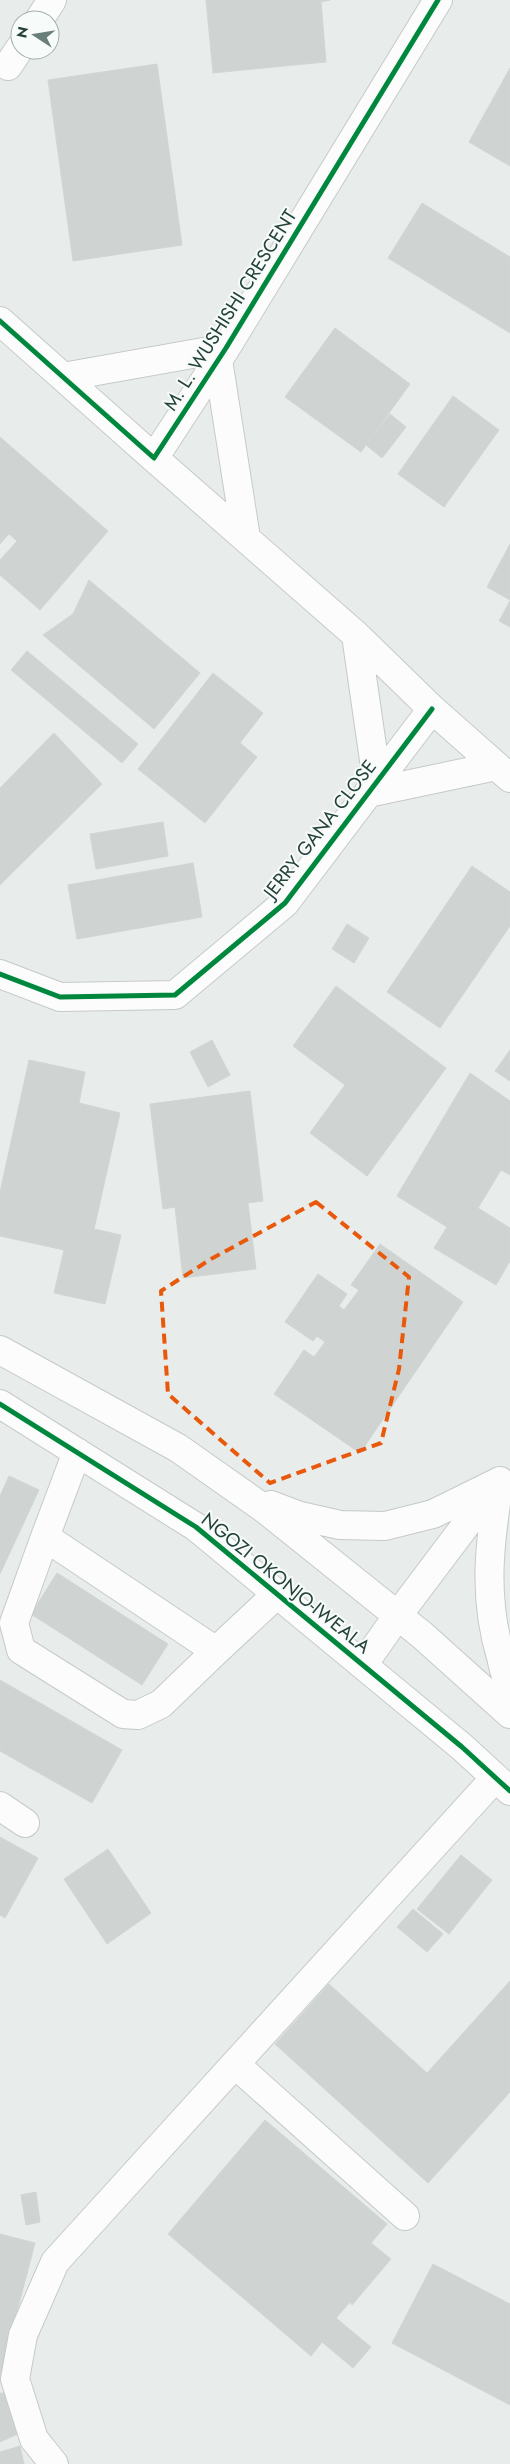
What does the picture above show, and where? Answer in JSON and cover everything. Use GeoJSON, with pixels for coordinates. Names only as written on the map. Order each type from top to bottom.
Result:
{"type":"FeatureCollection","features":[{"type":"Feature","properties":{"kind":"street","name":"M. L. WUSHISHI CRESCENT"},"geometry":{"type":"LineString","coordinates":[[154,458],[222,354],[438,0]]}},
{"type":"Feature","properties":{"kind":"street"},"geometry":{"type":"LineString","coordinates":[[0,321],[356,635],[432,709],[503,772]]}},
{"type":"Feature","properties":{"kind":"street"},"geometry":{"type":"LineString","coordinates":[[63,377],[222,354],[246,538]]}},
{"type":"Feature","properties":{"kind":"street"},"geometry":{"type":"LineString","coordinates":[[356,635],[373,787],[503,772]]}},
{"type":"Feature","properties":{"kind":"street","name":"JERRY GANA CLOSE"},"geometry":{"type":"LineString","coordinates":[[0,974],[60,997],[174,995],[285,902],[432,709]]}},
{"type":"Feature","properties":{"kind":"street"},"geometry":{"type":"LineString","coordinates":[[0,1350],[178,1448],[244,1494],[398,1615],[510,1714]]}},
{"type":"Feature","properties":{"kind":"street","name":"NGOZI OKONJO-IWEALA"},"geometry":{"type":"LineString","coordinates":[[0,1404],[196,1527],[462,1747],[503,1785]]}},
{"type":"Feature","properties":{"kind":"street"},"geometry":{"type":"LineString","coordinates":[[77,1452],[14,1624],[21,1650],[123,1714],[138,1715],[161,1704],[277,1594]]}},
{"type":"Feature","properties":{"kind":"street"},"geometry":{"type":"LineString","coordinates":[[244,1494],[300,1516],[340,1526],[385,1526],[434,1514],[505,1473]]}},
{"type":"Feature","properties":{"kind":"street"},"geometry":{"type":"LineString","coordinates":[[363,1665],[398,1615],[505,1473]]}},
{"type":"Feature","properties":{"kind":"street"},"geometry":{"type":"LineString","coordinates":[[505,1473],[491,1533],[488,1586],[493,1631],[510,1687]]}},
{"type":"Feature","properties":{"kind":"street"},"geometry":{"type":"LineString","coordinates":[[45,1536],[216,1651]]}},
{"type":"Feature","properties":{"kind":"street"},"geometry":{"type":"LineString","coordinates":[[54,2464],[34,2439],[15,2379],[23,2335],[54,2262],[236,2065],[503,1785]]}},
{"type":"Feature","properties":{"kind":"street"},"geometry":{"type":"LineString","coordinates":[[0,1806],[25,1822]]}},
{"type":"Feature","properties":{"kind":"street"},"geometry":{"type":"LineString","coordinates":[[236,2065],[405,2216]]}},
{"type":"Feature","properties":{"kind":"highlighted area"},"geometry":{"type":"Polygon","coordinates":[[[316,1202],[409,1277],[399,1369],[381,1443],[270,1483],[168,1394],[161,1291],[211,1259],[316,1202]]]}},
{"type":"Feature","properties":{"kind":"building"},"geometry":{"type":"Polygon","coordinates":[[[206,0],[330,0],[321,2],[326,62],[213,73],[206,0]]]}},
{"type":"Feature","properties":{"kind":"building"},"geometry":{"type":"Polygon","coordinates":[[[157,64],[182,245],[73,261],[48,80],[157,64]]]}},
{"type":"Feature","properties":{"kind":"building"},"geometry":{"type":"Polygon","coordinates":[[[510,68],[510,166],[469,142],[510,68]]]}},
{"type":"Feature","properties":{"kind":"building"},"geometry":{"type":"Polygon","coordinates":[[[422,203],[510,257],[510,333],[388,258],[422,203]]]}},
{"type":"Feature","properties":{"kind":"building"},"geometry":{"type":"Polygon","coordinates":[[[335,328],[410,384],[361,452],[285,397],[335,328]]]}},
{"type":"Feature","properties":{"kind":"building"},"geometry":{"type":"Polygon","coordinates":[[[453,396],[499,430],[444,507],[398,474],[453,396]]]}},
{"type":"Feature","properties":{"kind":"building"},"geometry":{"type":"Polygon","coordinates":[[[390,414],[406,427],[382,458],[366,445],[390,414]]]}},
{"type":"Feature","properties":{"kind":"building"},"geometry":{"type":"Polygon","coordinates":[[[0,437],[108,531],[40,610],[0,575],[0,560],[17,541],[9,534],[0,544],[0,437]]]}},
{"type":"Feature","properties":{"kind":"building"},"geometry":{"type":"Polygon","coordinates":[[[510,544],[510,600],[487,587],[510,544]]]}},
{"type":"Feature","properties":{"kind":"building"},"geometry":{"type":"Polygon","coordinates":[[[89,580],[200,673],[154,729],[43,635],[73,614],[89,580]]]}},
{"type":"Feature","properties":{"kind":"building"},"geometry":{"type":"Polygon","coordinates":[[[510,601],[510,627],[499,621],[510,601]]]}},
{"type":"Feature","properties":{"kind":"building"},"geometry":{"type":"Polygon","coordinates":[[[27,651],[138,744],[122,763],[11,670],[27,651]]]}},
{"type":"Feature","properties":{"kind":"building"},"geometry":{"type":"Polygon","coordinates":[[[213,673],[263,713],[240,743],[257,757],[205,823],[138,769],[213,673]]]}},
{"type":"Feature","properties":{"kind":"building"},"geometry":{"type":"Polygon","coordinates":[[[54,733],[102,784],[0,885],[0,788],[54,733]]]}},
{"type":"Feature","properties":{"kind":"building"},"geometry":{"type":"Polygon","coordinates":[[[163,822],[168,856],[96,869],[90,834],[163,822]]]}},
{"type":"Feature","properties":{"kind":"building"},"geometry":{"type":"Polygon","coordinates":[[[193,863],[202,917],[77,939],[68,885],[193,863]]]}},
{"type":"Feature","properties":{"kind":"building"},"geometry":{"type":"Polygon","coordinates":[[[472,866],[510,892],[510,926],[440,1028],[387,992],[472,866]]]}},
{"type":"Feature","properties":{"kind":"building"},"geometry":{"type":"Polygon","coordinates":[[[347,924],[369,938],[354,963],[332,949],[347,924]]]}},
{"type":"Feature","properties":{"kind":"building"},"geometry":{"type":"Polygon","coordinates":[[[336,986],[446,1068],[367,1176],[310,1133],[345,1085],[293,1046],[336,986]]]}},
{"type":"Feature","properties":{"kind":"building"},"geometry":{"type":"Polygon","coordinates":[[[212,1040],[230,1075],[208,1087],[190,1052],[212,1040]]]}},
{"type":"Feature","properties":{"kind":"building"},"geometry":{"type":"Polygon","coordinates":[[[510,1050],[510,1081],[495,1071],[510,1050]]]}},
{"type":"Feature","properties":{"kind":"building"},"geometry":{"type":"Polygon","coordinates":[[[29,1060],[85,1072],[79,1103],[120,1113],[94,1229],[121,1235],[105,1304],[54,1293],[64,1250],[0,1236],[0,1192],[29,1060]]]}},
{"type":"Feature","properties":{"kind":"building"},"geometry":{"type":"Polygon","coordinates":[[[470,1073],[510,1101],[510,1175],[501,1170],[478,1208],[510,1228],[510,1261],[496,1285],[434,1248],[447,1227],[397,1196],[470,1073]]]}},
{"type":"Feature","properties":{"kind":"building"},"geometry":{"type":"Polygon","coordinates":[[[250,1091],[263,1201],[248,1203],[256,1269],[183,1278],[175,1207],[163,1209],[150,1104],[250,1091]]]}},
{"type":"Feature","properties":{"kind":"building"},"geometry":{"type":"Polygon","coordinates":[[[380,1244],[463,1302],[360,1453],[274,1394],[304,1350],[314,1357],[325,1342],[317,1336],[313,1341],[285,1322],[318,1274],[347,1294],[339,1306],[344,1310],[359,1290],[351,1285],[380,1244]]]}},
{"type":"Feature","properties":{"kind":"building"},"geometry":{"type":"Polygon","coordinates":[[[9,1476],[39,1490],[0,1574],[0,1496],[9,1476]]]}},
{"type":"Feature","properties":{"kind":"building"},"geometry":{"type":"Polygon","coordinates":[[[57,1573],[168,1644],[142,1685],[31,1614],[57,1573]]]}},
{"type":"Feature","properties":{"kind":"building"},"geometry":{"type":"Polygon","coordinates":[[[0,1680],[122,1750],[92,1803],[0,1751],[0,1680]]]}},
{"type":"Feature","properties":{"kind":"building"},"geometry":{"type":"Polygon","coordinates":[[[0,1837],[38,1858],[5,1918],[0,1915],[0,1837]]]}},
{"type":"Feature","properties":{"kind":"building"},"geometry":{"type":"Polygon","coordinates":[[[108,1849],[151,1913],[107,1944],[64,1879],[108,1849]]]}},
{"type":"Feature","properties":{"kind":"building"},"geometry":{"type":"Polygon","coordinates":[[[461,1855],[492,1880],[449,1934],[417,1909],[461,1855]]]}},
{"type":"Feature","properties":{"kind":"building"},"geometry":{"type":"Polygon","coordinates":[[[413,1909],[443,1934],[427,1952],[397,1927],[413,1909]]]}},
{"type":"Feature","properties":{"kind":"building"},"geometry":{"type":"Polygon","coordinates":[[[510,1981],[510,2092],[428,2183],[275,2044],[329,1984],[427,2073],[510,1981]]]}},
{"type":"Feature","properties":{"kind":"building"},"geometry":{"type":"Polygon","coordinates":[[[265,2120],[387,2224],[371,2243],[391,2259],[352,2305],[350,2302],[336,2318],[371,2347],[353,2368],[322,2342],[311,2356],[168,2234],[265,2120]]]}},
{"type":"Feature","properties":{"kind":"building"},"geometry":{"type":"Polygon","coordinates":[[[36,2192],[40,2222],[26,2225],[21,2195],[36,2192]]]}},
{"type":"Feature","properties":{"kind":"building"},"geometry":{"type":"Polygon","coordinates":[[[0,2234],[35,2243],[0,2377],[0,2234]]]}},
{"type":"Feature","properties":{"kind":"building"},"geometry":{"type":"Polygon","coordinates":[[[433,2264],[510,2304],[510,2405],[392,2343],[433,2264]]]}},
{"type":"Feature","properties":{"kind":"building"},"geometry":{"type":"Polygon","coordinates":[[[0,2393],[10,2393],[20,2433],[0,2442],[0,2393]]]}},
{"type":"Feature","properties":{"kind":"building"},"geometry":{"type":"Polygon","coordinates":[[[20,2446],[24,2464],[0,2464],[0,2452],[20,2446]]]}},
{"type":"Feature","properties":{"kind":"cycle path"},"geometry":{"type":"LineString","coordinates":[[0,321],[154,458],[226,348],[438,0]]}},
{"type":"Feature","properties":{"kind":"cycle path"},"geometry":{"type":"LineString","coordinates":[[0,974],[60,997],[175,995],[285,903],[432,709]]}},
{"type":"Feature","properties":{"kind":"cycle path"},"geometry":{"type":"LineString","coordinates":[[0,1404],[196,1527],[462,1747],[510,1791]]}}]}
